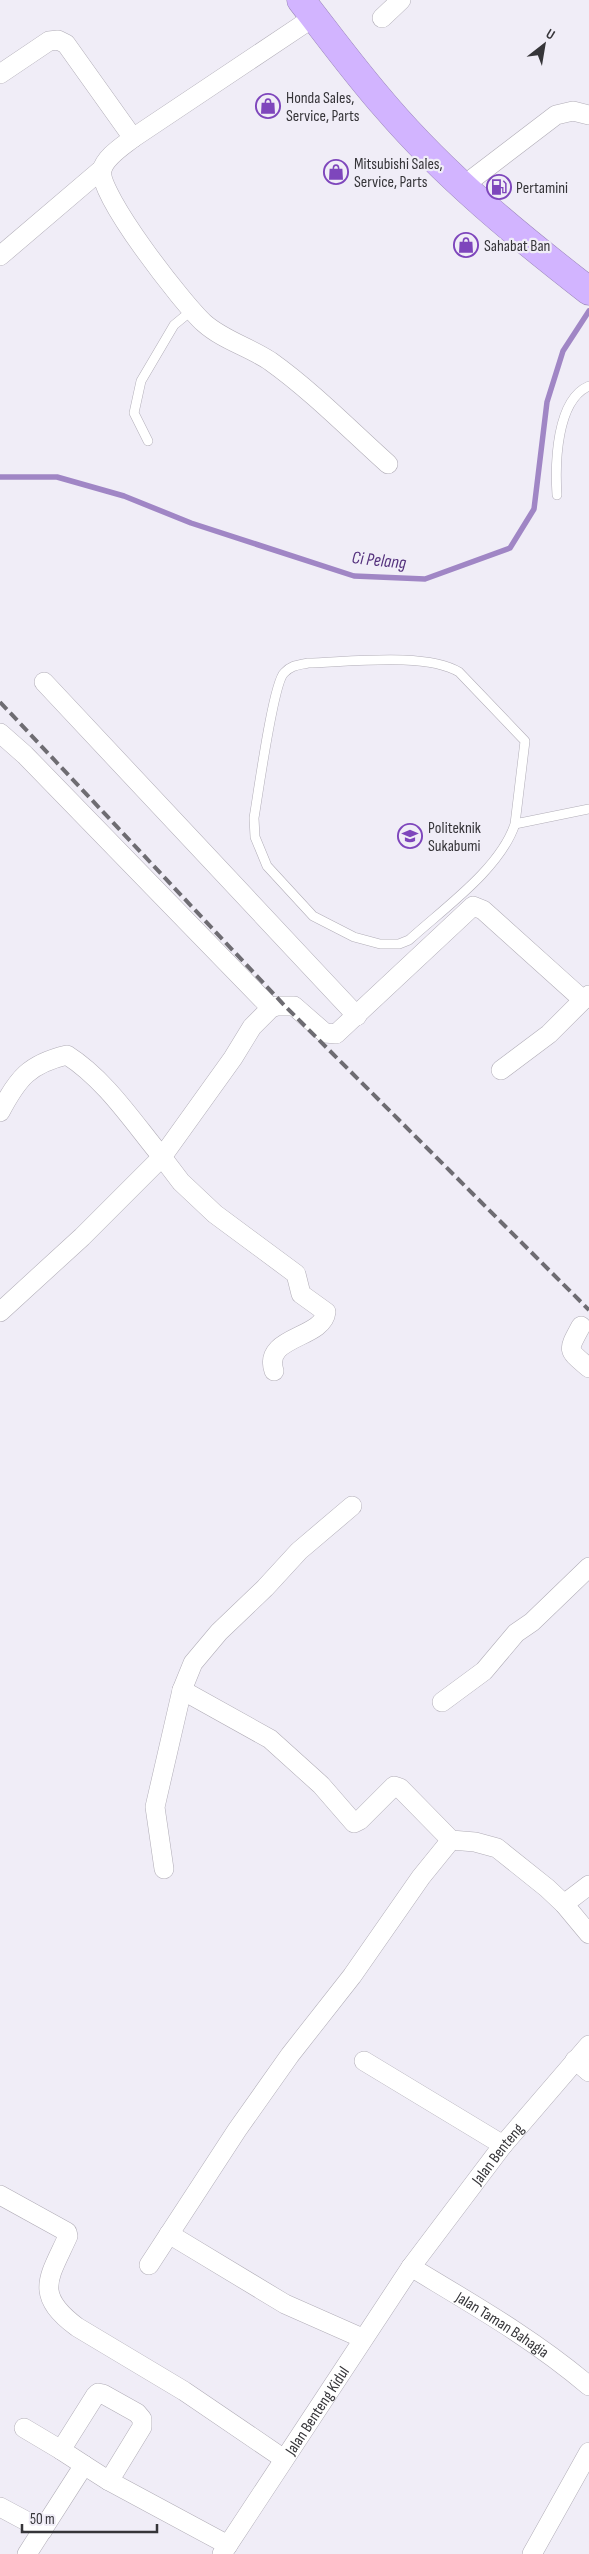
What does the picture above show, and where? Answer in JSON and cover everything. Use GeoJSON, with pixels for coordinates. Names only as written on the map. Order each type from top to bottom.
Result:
{"type":"FeatureCollection","features":[{"type":"Feature","properties":{"kind":"highway"},"geometry":{"type":"LineString","coordinates":[[307,8],[387,108],[463,186],[492,214],[589,291]]}},
{"type":"Feature","properties":{"kind":"street"},"geometry":{"type":"LineString","coordinates":[[382,18],[401,0]]}},
{"type":"Feature","properties":{"kind":"street"},"geometry":{"type":"LineString","coordinates":[[0,256],[102,169],[115,153],[133,138],[307,8]]}},
{"type":"Feature","properties":{"kind":"street"},"geometry":{"type":"LineString","coordinates":[[0,74],[49,42],[58,40],[66,44],[133,138]]}},
{"type":"Feature","properties":{"kind":"street"},"geometry":{"type":"LineString","coordinates":[[463,186],[556,115],[573,112],[589,115]]}},
{"type":"Feature","properties":{"kind":"street"},"geometry":{"type":"LineString","coordinates":[[102,169],[102,178],[106,190],[121,216],[192,311],[220,334],[269,361],[298,384],[388,464]]}},
{"type":"Feature","properties":{"kind":"street"},"geometry":{"type":"LineString","coordinates":[[44,682],[357,1016]]}},
{"type":"Feature","properties":{"kind":"street"},"geometry":{"type":"LineString","coordinates":[[0,733],[25,755],[271,1008]]}},
{"type":"Feature","properties":{"kind":"street"},"geometry":{"type":"LineString","coordinates":[[0,1312],[82,1237],[162,1157],[233,1058],[252,1027],[271,1008],[294,1006],[318,1028],[331,1035],[341,1032],[473,906],[483,910],[586,998],[549,1034],[501,1070]]}},
{"type":"Feature","properties":{"kind":"street"},"geometry":{"type":"LineString","coordinates":[[0,1112],[9,1096],[30,1069],[44,1062],[67,1056],[80,1064],[104,1087],[181,1182],[214,1214],[296,1274],[301,1294],[326,1312],[325,1318],[320,1324],[279,1348],[272,1362],[274,1371]]}},
{"type":"Feature","properties":{"kind":"street"},"geometry":{"type":"LineString","coordinates":[[581,1326],[570,1346],[570,1352],[589,1368]]}},
{"type":"Feature","properties":{"kind":"street"},"geometry":{"type":"LineString","coordinates":[[164,1869],[155,1807],[182,1690],[193,1663],[219,1632],[265,1588],[299,1551],[352,1506]]}},
{"type":"Feature","properties":{"kind":"street"},"geometry":{"type":"LineString","coordinates":[[442,1702],[484,1671],[516,1633],[532,1622],[589,1567]]}},
{"type":"Feature","properties":{"kind":"street"},"geometry":{"type":"LineString","coordinates":[[182,1690],[270,1738],[321,1785],[354,1823],[357,1823],[396,1786],[452,1840],[475,1842],[497,1848],[564,1904],[589,1934]]}},
{"type":"Feature","properties":{"kind":"street"},"geometry":{"type":"LineString","coordinates":[[149,2265],[237,2130],[352,1976],[421,1877],[452,1840]]}},
{"type":"Feature","properties":{"kind":"street"},"geometry":{"type":"LineString","coordinates":[[564,1904],[589,1885]]}},
{"type":"Feature","properties":{"kind":"street","name":"Jalan Benteng"},"geometry":{"type":"LineString","coordinates":[[411,2267],[503,2145],[582,2066],[589,2046]]}},
{"type":"Feature","properties":{"kind":"street"},"geometry":{"type":"LineString","coordinates":[[364,2061],[503,2145]]}},
{"type":"Feature","properties":{"kind":"street"},"geometry":{"type":"LineString","coordinates":[[0,2195],[67,2232],[68,2236],[48,2281],[48,2296],[62,2316],[77,2327],[184,2390],[284,2459]]}},
{"type":"Feature","properties":{"kind":"street"},"geometry":{"type":"LineString","coordinates":[[170,2234],[285,2304],[362,2338]]}},
{"type":"Feature","properties":{"kind":"street","name":"Jalan Benteng Kidul"},"geometry":{"type":"LineString","coordinates":[[225,2550],[362,2338],[411,2267]]}},
{"type":"Feature","properties":{"kind":"street","name":"Jalan Taman Bahagia"},"geometry":{"type":"LineString","coordinates":[[411,2267],[513,2328],[564,2365],[589,2386]]}},
{"type":"Feature","properties":{"kind":"street"},"geometry":{"type":"LineString","coordinates":[[62,2450],[98,2393],[137,2414],[142,2419],[142,2427],[109,2481]]}},
{"type":"Feature","properties":{"kind":"street"},"geometry":{"type":"LineString","coordinates":[[24,2428],[225,2550]]}},
{"type":"Feature","properties":{"kind":"street"},"geometry":{"type":"LineString","coordinates":[[532,2554],[589,2452]]}},
{"type":"Feature","properties":{"kind":"street"},"geometry":{"type":"LineString","coordinates":[[27,2554],[84,2465]]}},
{"type":"Feature","properties":{"kind":"street"},"geometry":{"type":"LineString","coordinates":[[0,2507],[43,2530]]}},
{"type":"Feature","properties":{"kind":"lane"},"geometry":{"type":"LineString","coordinates":[[148,442],[134,413],[141,381],[174,325],[192,311]]}},
{"type":"Feature","properties":{"kind":"lane"},"geometry":{"type":"LineString","coordinates":[[557,494],[555,465],[560,433],[573,401],[580,390],[589,386]]}},
{"type":"Feature","properties":{"kind":"lane"},"geometry":{"type":"LineString","coordinates":[[428,660],[448,665],[459,672],[525,741],[515,824],[511,836],[497,860],[409,940],[399,944],[380,944],[354,937],[313,916],[267,866],[254,837],[254,818],[275,695],[282,673],[293,666],[308,663],[428,660]]}},
{"type":"Feature","properties":{"kind":"lane"},"geometry":{"type":"LineString","coordinates":[[515,824],[589,810]]}},
{"type":"Feature","properties":{"kind":"waterway","name":"Ci Pelang"},"geometry":{"type":"LineString","coordinates":[[0,477],[57,477],[124,496],[191,523],[354,576],[425,579],[510,548],[534,509],[547,402],[563,351],[589,311]]}},
{"type":"Feature","properties":{"kind":"railway"},"geometry":{"type":"LineString","coordinates":[[0,702],[285,1006],[589,1310]]}},
{"type":"Feature","properties":{"kind":"place","name":"Honda Sales, Service, Parts"},"geometry":{"type":"Point","coordinates":[268,106]}},
{"type":"Feature","properties":{"kind":"place","name":"Mitsubishi Sales, Service, Parts"},"geometry":{"type":"Point","coordinates":[336,172]}},
{"type":"Feature","properties":{"kind":"place","name":"Pertamini"},"geometry":{"type":"Point","coordinates":[499,187]}},
{"type":"Feature","properties":{"kind":"place","name":"Sahabat Ban"},"geometry":{"type":"Point","coordinates":[466,245]}},
{"type":"Feature","properties":{"kind":"place","name":"Politeknik Sukabumi"},"geometry":{"type":"Point","coordinates":[410,836]}}]}
